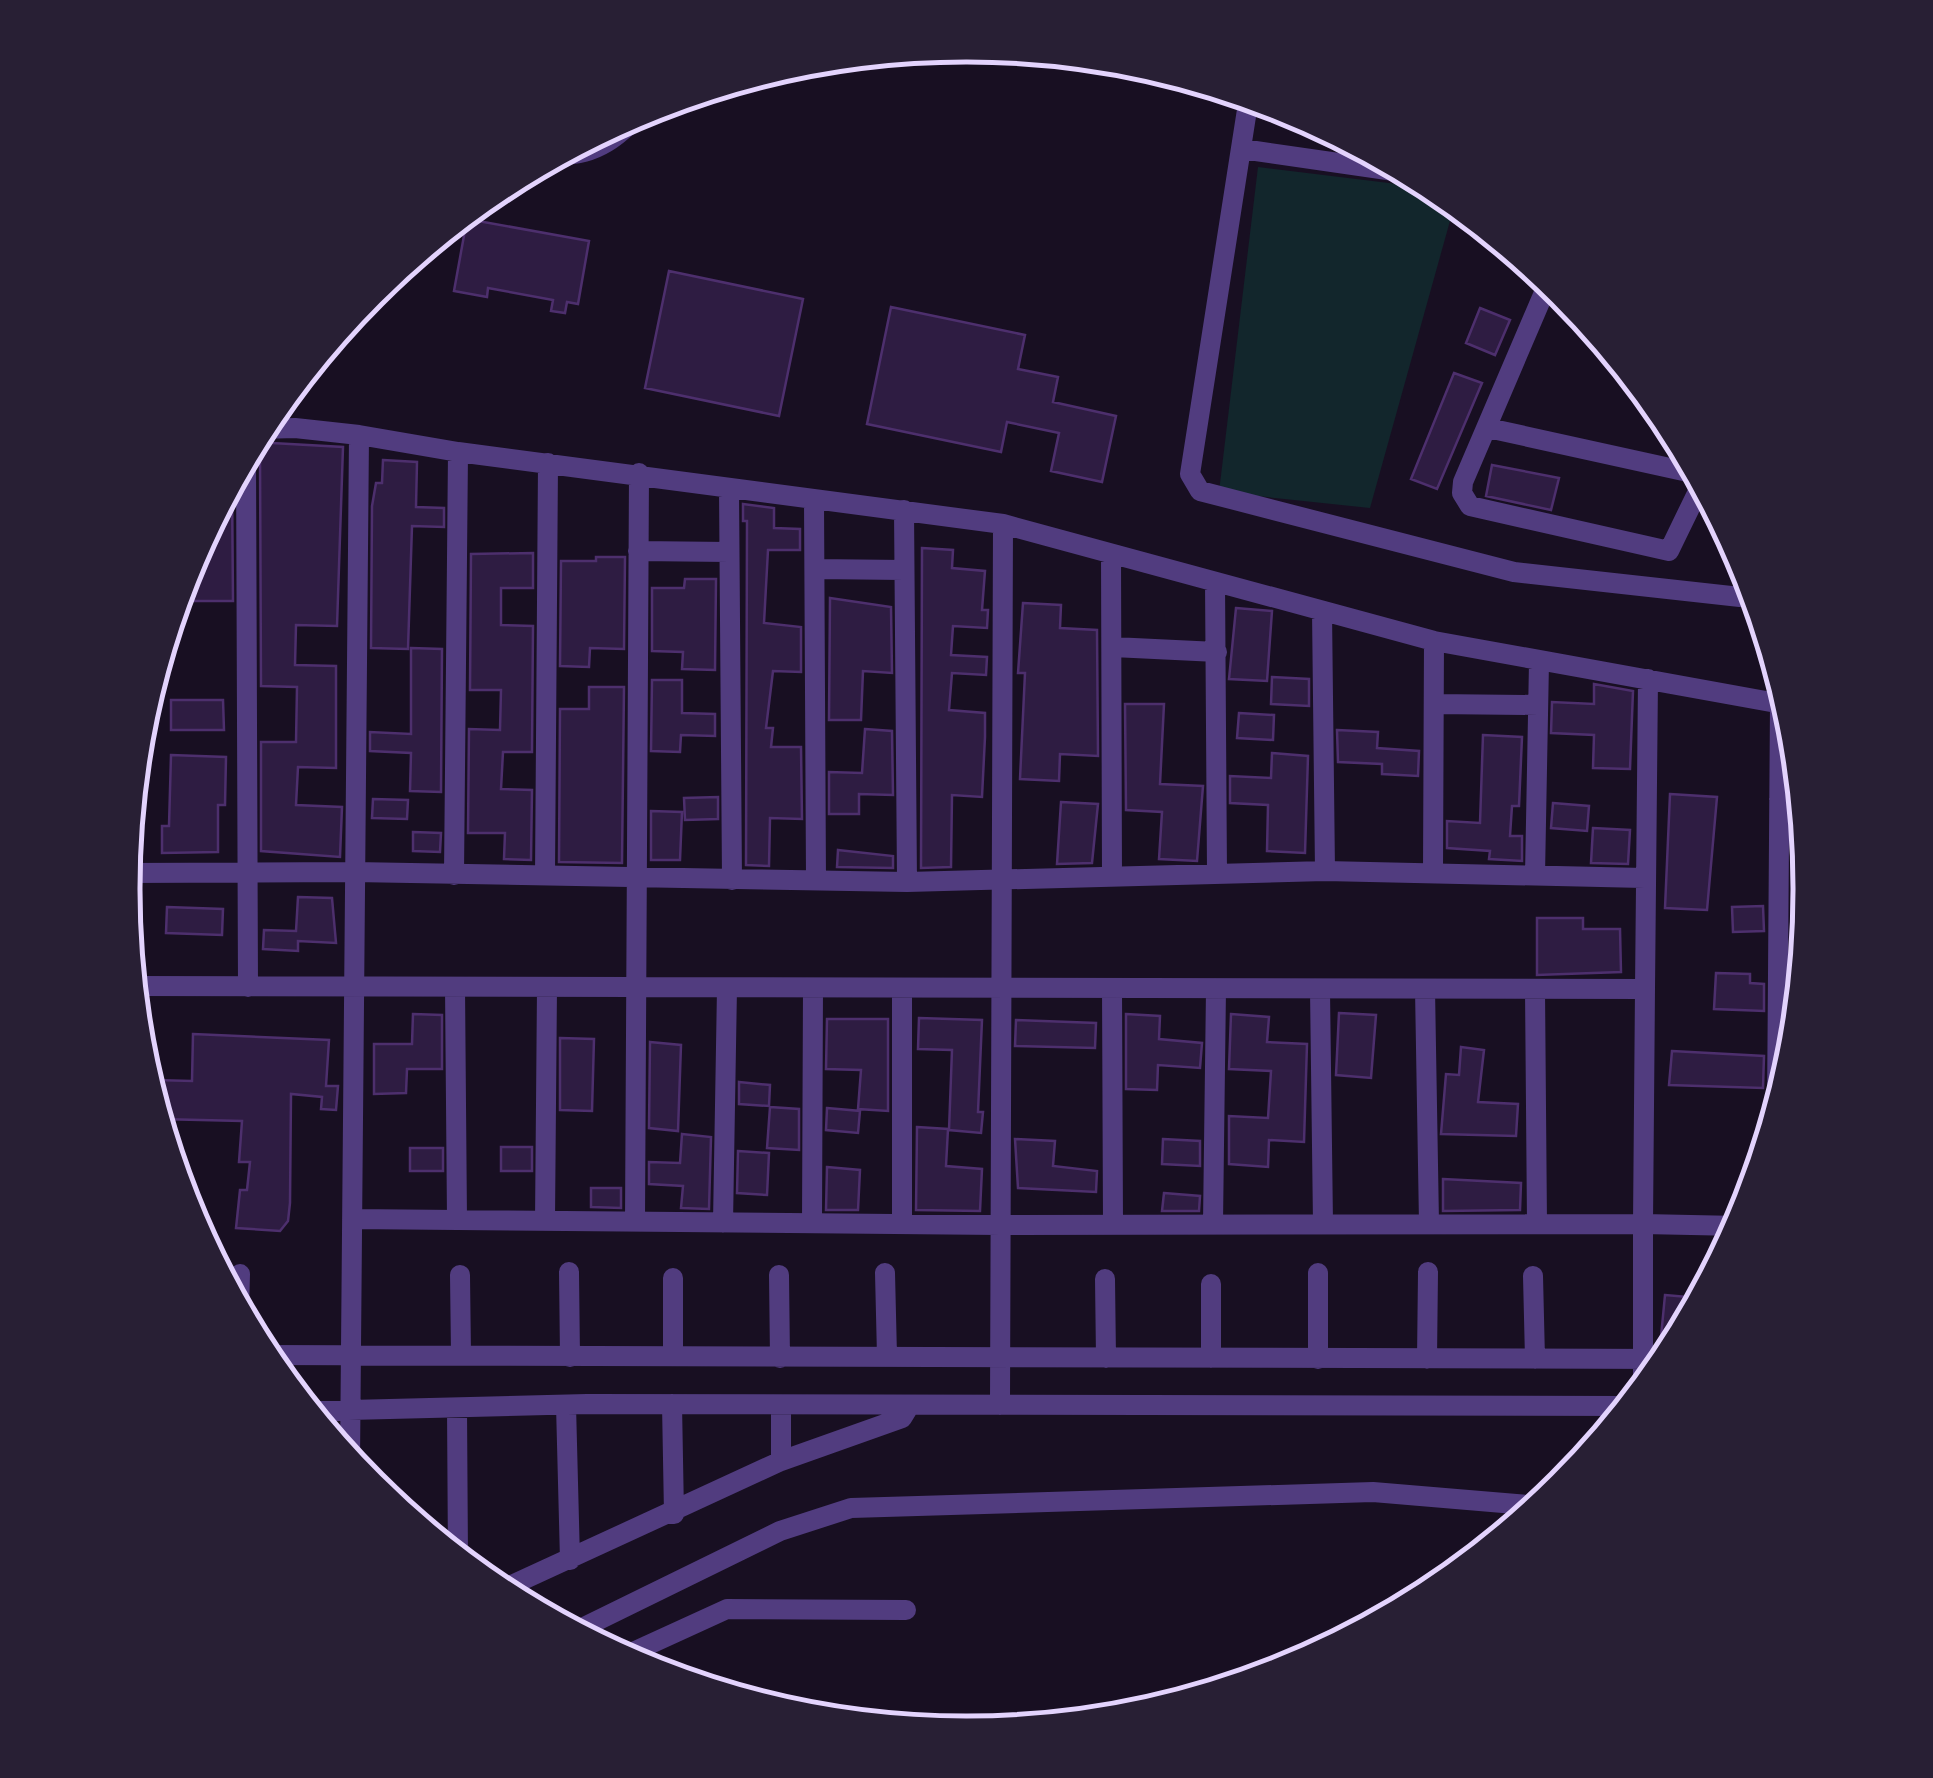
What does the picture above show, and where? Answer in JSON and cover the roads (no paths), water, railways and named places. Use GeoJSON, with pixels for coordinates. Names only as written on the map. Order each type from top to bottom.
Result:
{"type":"FeatureCollection","features":[{"type":"Feature","properties":{"kind":"street"},"geometry":{"type":"LineString","coordinates":[[1247,112],[1190,474],[1200,491],[1514,572],[1739,597]]}},
{"type":"Feature","properties":{"kind":"street"},"geometry":{"type":"LineString","coordinates":[[1242,149],[1367,166]]}},
{"type":"Feature","properties":{"kind":"street"},"geometry":{"type":"LineString","coordinates":[[1543,298],[1463,482],[1462,493],[1470,506],[1669,551],[1694,499]]}},
{"type":"Feature","properties":{"kind":"street"},"geometry":{"type":"LineString","coordinates":[[280,428],[359,435],[458,452],[1003,524],[1434,641],[1771,702]]}},
{"type":"Feature","properties":{"kind":"street"},"geometry":{"type":"LineString","coordinates":[[1488,428],[1678,470]]}},
{"type":"Feature","properties":{"kind":"street"},"geometry":{"type":"LineString","coordinates":[[350,1440],[359,435]]}},
{"type":"Feature","properties":{"kind":"street"},"geometry":{"type":"LineString","coordinates":[[454,874],[458,452]]}},
{"type":"Feature","properties":{"kind":"street"},"geometry":{"type":"LineString","coordinates":[[545,876],[548,463]]}},
{"type":"Feature","properties":{"kind":"street"},"geometry":{"type":"LineString","coordinates":[[635,1221],[639,473]]}},
{"type":"Feature","properties":{"kind":"street"},"geometry":{"type":"LineString","coordinates":[[246,485],[248,986]]}},
{"type":"Feature","properties":{"kind":"street"},"geometry":{"type":"LineString","coordinates":[[729,489],[732,880]]}},
{"type":"Feature","properties":{"kind":"street"},"geometry":{"type":"LineString","coordinates":[[814,501],[816,880]]}},
{"type":"Feature","properties":{"kind":"street"},"geometry":{"type":"LineString","coordinates":[[904,510],[907,882]]}},
{"type":"Feature","properties":{"kind":"street"},"geometry":{"type":"LineString","coordinates":[[1000,1405],[1003,524]]}},
{"type":"Feature","properties":{"kind":"street"},"geometry":{"type":"LineString","coordinates":[[638,551],[729,552]]}},
{"type":"Feature","properties":{"kind":"street"},"geometry":{"type":"LineString","coordinates":[[1111,555],[1112,876]]}},
{"type":"Feature","properties":{"kind":"street"},"geometry":{"type":"LineString","coordinates":[[815,569],[904,570]]}},
{"type":"Feature","properties":{"kind":"street"},"geometry":{"type":"LineString","coordinates":[[1215,582],[1217,873]]}},
{"type":"Feature","properties":{"kind":"street"},"geometry":{"type":"LineString","coordinates":[[1322,611],[1325,871]]}},
{"type":"Feature","properties":{"kind":"street"},"geometry":{"type":"LineString","coordinates":[[1433,872],[1434,641]]}},
{"type":"Feature","properties":{"kind":"street"},"geometry":{"type":"LineString","coordinates":[[1113,646],[1216,652]]}},
{"type":"Feature","properties":{"kind":"street"},"geometry":{"type":"LineString","coordinates":[[1535,875],[1539,662]]}},
{"type":"Feature","properties":{"kind":"street"},"geometry":{"type":"LineString","coordinates":[[1643,1363],[1648,679]]}},
{"type":"Feature","properties":{"kind":"street"},"geometry":{"type":"LineString","coordinates":[[1434,704],[1538,705]]}},
{"type":"Feature","properties":{"kind":"street"},"geometry":{"type":"LineString","coordinates":[[1777,1048],[1781,754]]}},
{"type":"Feature","properties":{"kind":"street"},"geometry":{"type":"LineString","coordinates":[[1779,800],[1788,800]]}},
{"type":"Feature","properties":{"kind":"street"},"geometry":{"type":"LineString","coordinates":[[141,874],[354,872],[907,882],[1325,871],[1644,878]]}},
{"type":"Feature","properties":{"kind":"street"},"geometry":{"type":"LineString","coordinates":[[146,986],[1645,989]]}},
{"type":"Feature","properties":{"kind":"street"},"geometry":{"type":"LineString","coordinates":[[455,987],[458,1220]]}},
{"type":"Feature","properties":{"kind":"street"},"geometry":{"type":"LineString","coordinates":[[545,1221],[547,987]]}},
{"type":"Feature","properties":{"kind":"street"},"geometry":{"type":"LineString","coordinates":[[723,1223],[727,988]]}},
{"type":"Feature","properties":{"kind":"street"},"geometry":{"type":"LineString","coordinates":[[812,1223],[813,988]]}},
{"type":"Feature","properties":{"kind":"street"},"geometry":{"type":"LineString","coordinates":[[902,988],[902,1224]]}},
{"type":"Feature","properties":{"kind":"street"},"geometry":{"type":"LineString","coordinates":[[1112,988],[1113,1224]]}},
{"type":"Feature","properties":{"kind":"street"},"geometry":{"type":"LineString","coordinates":[[1213,1224],[1216,989]]}},
{"type":"Feature","properties":{"kind":"street"},"geometry":{"type":"LineString","coordinates":[[1425,989],[1429,1223]]}},
{"type":"Feature","properties":{"kind":"street"},"geometry":{"type":"LineString","coordinates":[[1320,990],[1323,1223]]}},
{"type":"Feature","properties":{"kind":"street"},"geometry":{"type":"LineString","coordinates":[[1535,990],[1537,1223]]}},
{"type":"Feature","properties":{"kind":"street"},"geometry":{"type":"LineString","coordinates":[[352,1219],[1721,1226]]}},
{"type":"Feature","properties":{"kind":"street"},"geometry":{"type":"LineString","coordinates":[[568,1272],[570,1357]]}},
{"type":"Feature","properties":{"kind":"street"},"geometry":{"type":"LineString","coordinates":[[1427,1359],[1428,1272]]}},
{"type":"Feature","properties":{"kind":"street"},"geometry":{"type":"LineString","coordinates":[[885,1273],[887,1356]]}},
{"type":"Feature","properties":{"kind":"street"},"geometry":{"type":"LineString","coordinates":[[1318,1273],[1318,1358]]}},
{"type":"Feature","properties":{"kind":"street"},"geometry":{"type":"LineString","coordinates":[[240,1274],[240,1282]]}},
{"type":"Feature","properties":{"kind":"street"},"geometry":{"type":"LineString","coordinates":[[460,1275],[461,1355]]}},
{"type":"Feature","properties":{"kind":"street"},"geometry":{"type":"LineString","coordinates":[[780,1275],[780,1358]]}},
{"type":"Feature","properties":{"kind":"street"},"geometry":{"type":"LineString","coordinates":[[1533,1276],[1535,1359]]}},
{"type":"Feature","properties":{"kind":"street"},"geometry":{"type":"LineString","coordinates":[[672,1356],[673,1278]]}},
{"type":"Feature","properties":{"kind":"street"},"geometry":{"type":"LineString","coordinates":[[1106,1280],[1106,1358]]}},
{"type":"Feature","properties":{"kind":"street"},"geometry":{"type":"LineString","coordinates":[[1210,1284],[1212,1358]]}},
{"type":"Feature","properties":{"kind":"street"},"geometry":{"type":"LineString","coordinates":[[284,1355],[1643,1359]]}},
{"type":"Feature","properties":{"kind":"street"},"geometry":{"type":"LineString","coordinates":[[327,1411],[672,1404],[1611,1406]]}},
{"type":"Feature","properties":{"kind":"street"},"geometry":{"type":"LineString","coordinates":[[672,1404],[674,1514]]}},
{"type":"Feature","properties":{"kind":"street"},"geometry":{"type":"LineString","coordinates":[[566,1405],[570,1560]]}},
{"type":"Feature","properties":{"kind":"street"},"geometry":{"type":"LineString","coordinates":[[781,1406],[781,1461]]}},
{"type":"Feature","properties":{"kind":"street"},"geometry":{"type":"LineString","coordinates":[[518,1583],[781,1461],[902,1418],[910,1406]]}},
{"type":"Feature","properties":{"kind":"street"},"geometry":{"type":"LineString","coordinates":[[458,1408],[458,1541]]}},
{"type":"Feature","properties":{"kind":"street"},"geometry":{"type":"LineString","coordinates":[[590,1624],[780,1531],[851,1508],[1373,1492],[1517,1504]]}},
{"type":"Feature","properties":{"kind":"street"},"geometry":{"type":"LineString","coordinates":[[642,1649],[728,1609],[906,1610]]}}]}
